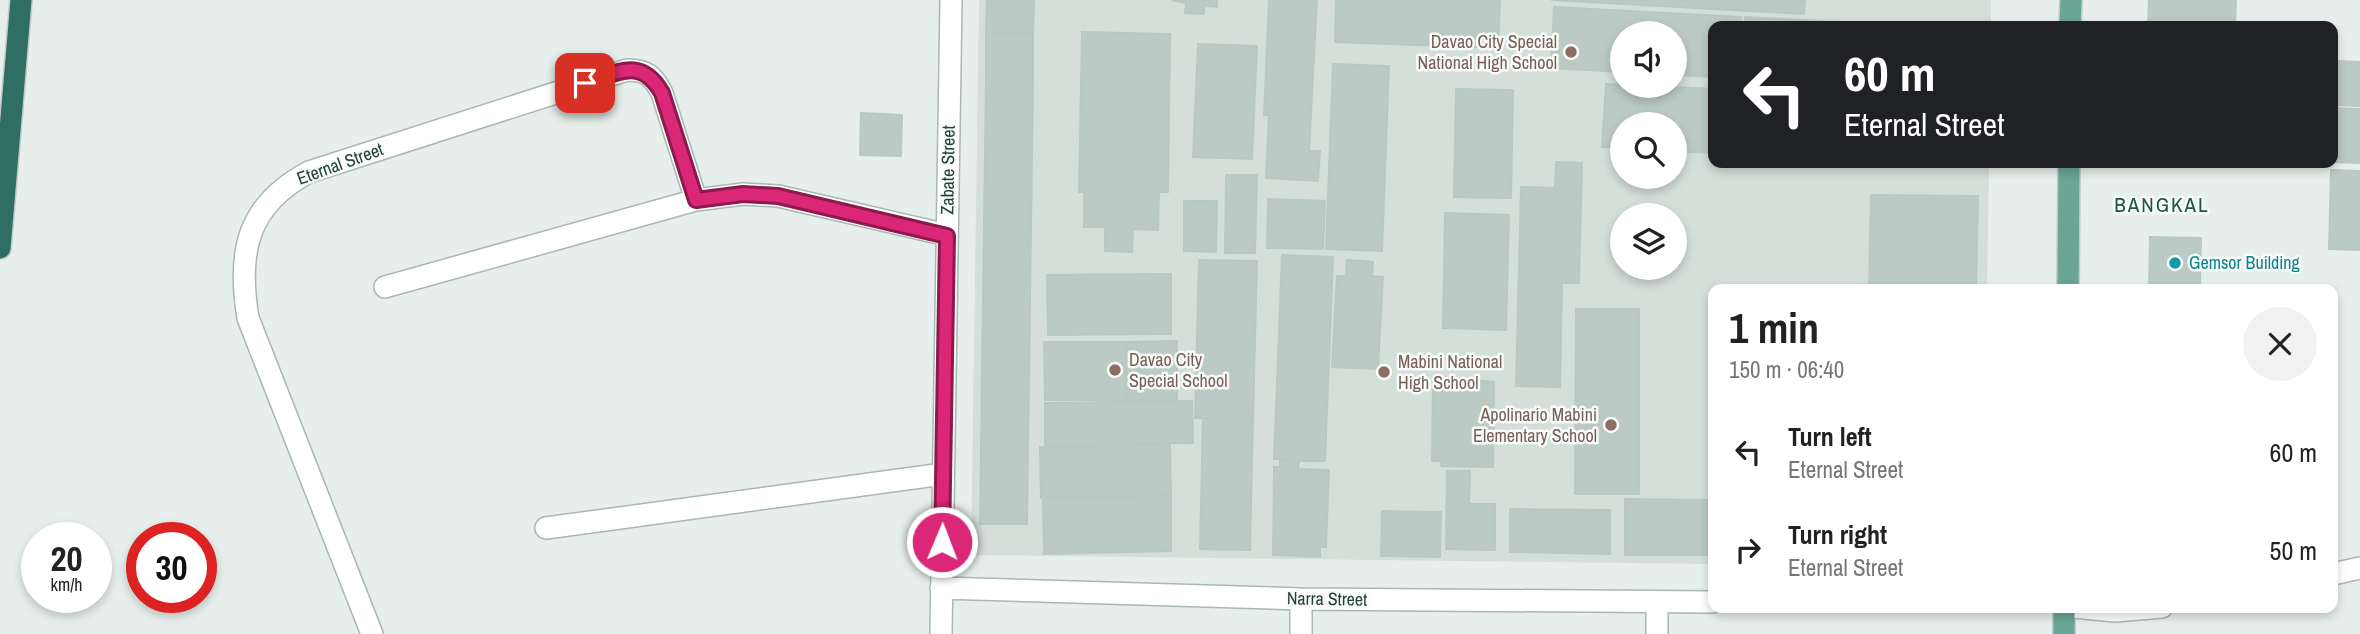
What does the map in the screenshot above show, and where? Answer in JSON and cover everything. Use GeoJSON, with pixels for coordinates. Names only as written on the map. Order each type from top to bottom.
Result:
{"type":"FeatureCollection","features":[{"type":"Feature","properties":{"kind":"highway"},"geometry":{"type":"LineString","coordinates":[[0,248],[21,0]]}},
{"type":"Feature","properties":{"kind":"main road"},"geometry":{"type":"LineString","coordinates":[[2070,21],[2071,0]]}},
{"type":"Feature","properties":{"kind":"main road"},"geometry":{"type":"LineString","coordinates":[[2068,284],[2069,168]]}},
{"type":"Feature","properties":{"kind":"main road"},"geometry":{"type":"LineString","coordinates":[[2064,613],[2064,634]]}},
{"type":"Feature","properties":{"kind":"street","name":"Zabate Street"},"geometry":{"type":"LineString","coordinates":[[941,634],[951,0]]}},
{"type":"Feature","properties":{"kind":"street","name":"Eternal Street"},"geometry":{"type":"LineString","coordinates":[[372,634],[248,318],[243,287],[244,257],[251,231],[264,205],[285,185],[309,172],[627,70],[643,70],[653,77],[662,93],[696,200]]}},
{"type":"Feature","properties":{"kind":"street"},"geometry":{"type":"LineString","coordinates":[[385,288],[696,200],[743,194],[778,196],[947,236]]}},
{"type":"Feature","properties":{"kind":"street"},"geometry":{"type":"LineString","coordinates":[[546,528],[943,474]]}},
{"type":"Feature","properties":{"kind":"street"},"geometry":{"type":"LineString","coordinates":[[2338,573],[2360,568]]}},
{"type":"Feature","properties":{"kind":"street","name":"Narra Street"},"geometry":{"type":"LineString","coordinates":[[941,588],[1301,599],[1708,602]]}},
{"type":"Feature","properties":{"kind":"street"},"geometry":{"type":"LineString","coordinates":[[1301,599],[1301,634]]}},
{"type":"Feature","properties":{"kind":"street"},"geometry":{"type":"LineString","coordinates":[[1657,602],[1657,634]]}},
{"type":"Feature","properties":{"kind":"shaded area"},"geometry":{"type":"Polygon","coordinates":[[[979,0],[1991,0],[1991,21],[1708,21],[1708,168],[1989,168],[1987,284],[1708,284],[1708,564],[971,555],[979,0]]]}},
{"type":"Feature","properties":{"kind":"building"},"geometry":{"type":"Polygon","coordinates":[[[987,0],[1034,0],[1033,33],[986,33],[987,0]]]}},
{"type":"Feature","properties":{"kind":"building"},"geometry":{"type":"Polygon","coordinates":[[[1171,0],[1217,0],[1217,7],[1204,6],[1204,14],[1185,13],[1186,3],[1171,0]]]}},
{"type":"Feature","properties":{"kind":"building"},"geometry":{"type":"Polygon","coordinates":[[[1269,0],[1317,0],[1309,151],[1320,151],[1318,181],[1266,178],[1269,115],[1264,115],[1269,0]]]}},
{"type":"Feature","properties":{"kind":"building"},"geometry":{"type":"Polygon","coordinates":[[[1336,0],[1500,0],[1498,48],[1335,42],[1336,0]]]}},
{"type":"Feature","properties":{"kind":"building"},"geometry":{"type":"Polygon","coordinates":[[[1551,0],[1805,0],[1804,14],[1551,0]]]}},
{"type":"Feature","properties":{"kind":"building"},"geometry":{"type":"Polygon","coordinates":[[[2149,0],[2236,0],[2235,21],[2148,21],[2149,0]]]}},
{"type":"Feature","properties":{"kind":"building"},"geometry":{"type":"Polygon","coordinates":[[[1554,7],[1741,17],[1741,21],[1708,21],[1708,77],[1687,76],[1687,21],[1610,21],[1610,71],[1551,68],[1554,7]]]}},
{"type":"Feature","properties":{"kind":"building"},"geometry":{"type":"Polygon","coordinates":[[[1745,17],[1821,21],[1745,21],[1745,17]]]}},
{"type":"Feature","properties":{"kind":"building"},"geometry":{"type":"Polygon","coordinates":[[[1082,32],[1170,34],[1168,192],[1159,192],[1158,230],[1133,229],[1132,252],[1105,251],[1105,227],[1084,227],[1084,192],[1079,192],[1082,32]]]}},
{"type":"Feature","properties":{"kind":"building"},"geometry":{"type":"Polygon","coordinates":[[[986,33],[1033,33],[1033,78],[986,77],[986,33]]]}},
{"type":"Feature","properties":{"kind":"building"},"geometry":{"type":"Polygon","coordinates":[[[1198,44],[1257,46],[1252,159],[1193,157],[1198,44]]]}},
{"type":"Feature","properties":{"kind":"building"},"geometry":{"type":"Polygon","coordinates":[[[2338,61],[2360,62],[2360,106],[2338,105],[2338,61]]]}},
{"type":"Feature","properties":{"kind":"building"},"geometry":{"type":"Polygon","coordinates":[[[1333,64],[1389,66],[1382,251],[1326,249],[1333,64]]]}},
{"type":"Feature","properties":{"kind":"building"},"geometry":{"type":"Polygon","coordinates":[[[986,77],[1033,78],[1027,524],[980,524],[986,77]]]}},
{"type":"Feature","properties":{"kind":"building"},"geometry":{"type":"Polygon","coordinates":[[[1606,84],[1610,84],[1610,98],[1687,98],[1687,88],[1708,89],[1708,153],[1687,152],[1687,112],[1610,112],[1610,147],[1602,147],[1606,84]]]}},
{"type":"Feature","properties":{"kind":"building"},"geometry":{"type":"Polygon","coordinates":[[[1456,89],[1513,90],[1511,198],[1454,197],[1456,89]]]}},
{"type":"Feature","properties":{"kind":"building"},"geometry":{"type":"Polygon","coordinates":[[[2338,108],[2360,109],[2360,163],[2338,162],[2338,108]]]}},
{"type":"Feature","properties":{"kind":"building"},"geometry":{"type":"Polygon","coordinates":[[[861,113],[902,115],[901,156],[860,155],[861,113]]]}},
{"type":"Feature","properties":{"kind":"building"},"geometry":{"type":"Polygon","coordinates":[[[1556,162],[1582,163],[1579,283],[1562,283],[1560,387],[1516,386],[1521,187],[1555,188],[1556,162]]]}},
{"type":"Feature","properties":{"kind":"building"},"geometry":{"type":"Polygon","coordinates":[[[2331,170],[2360,171],[2360,250],[2329,249],[2331,170]]]}},
{"type":"Feature","properties":{"kind":"building"},"geometry":{"type":"Polygon","coordinates":[[[1226,175],[1257,175],[1255,253],[1225,253],[1226,175]]]}},
{"type":"Feature","properties":{"kind":"building"},"geometry":{"type":"Polygon","coordinates":[[[1871,195],[1978,196],[1976,284],[1869,284],[1871,195]]]}},
{"type":"Feature","properties":{"kind":"building"},"geometry":{"type":"Polygon","coordinates":[[[1268,199],[1325,201],[1323,249],[1267,248],[1268,199]]]}},
{"type":"Feature","properties":{"kind":"building"},"geometry":{"type":"Polygon","coordinates":[[[1184,201],[1217,201],[1216,252],[1184,251],[1184,201]]]}},
{"type":"Feature","properties":{"kind":"building"},"geometry":{"type":"Polygon","coordinates":[[[1445,213],[1509,215],[1506,330],[1443,328],[1445,213]]]}},
{"type":"Feature","properties":{"kind":"building","name":"Gemsor Building"},"geometry":{"type":"Polygon","coordinates":[[[2150,237],[2201,238],[2200,284],[2149,284],[2150,237]]]}},
{"type":"Feature","properties":{"kind":"building"},"geometry":{"type":"Polygon","coordinates":[[[1282,255],[1333,257],[1325,461],[1274,459],[1282,255]]]}},
{"type":"Feature","properties":{"kind":"building"},"geometry":{"type":"Polygon","coordinates":[[[1199,260],[1257,261],[1253,419],[1195,418],[1199,260]]]}},
{"type":"Feature","properties":{"kind":"building"},"geometry":{"type":"Polygon","coordinates":[[[1347,260],[1373,262],[1372,276],[1383,277],[1378,369],[1332,367],[1337,276],[1346,276],[1347,260]]]}},
{"type":"Feature","properties":{"kind":"building"},"geometry":{"type":"Polygon","coordinates":[[[1171,274],[1171,334],[1048,335],[1047,275],[1171,274]]]}},
{"type":"Feature","properties":{"kind":"building"},"geometry":{"type":"Polygon","coordinates":[[[1576,309],[1639,309],[1639,494],[1575,494],[1576,309]]]}},
{"type":"Feature","properties":{"kind":"building"},"geometry":{"type":"Polygon","coordinates":[[[1177,341],[1177,400],[1127,400],[1126,342],[1177,341]]]}},
{"type":"Feature","properties":{"kind":"building"},"geometry":{"type":"Polygon","coordinates":[[[1044,342],[1126,342],[1127,400],[1045,400],[1044,342]]]}},
{"type":"Feature","properties":{"kind":"building"},"geometry":{"type":"Polygon","coordinates":[[[1444,377],[1494,382],[1493,467],[1441,466],[1442,461],[1432,461],[1433,382],[1443,382],[1444,377]]]}},
{"type":"Feature","properties":{"kind":"building"},"geometry":{"type":"Polygon","coordinates":[[[1192,401],[1193,443],[1045,445],[1045,403],[1192,401]]]}},
{"type":"Feature","properties":{"kind":"building"},"geometry":{"type":"Polygon","coordinates":[[[1203,418],[1253,419],[1250,550],[1200,549],[1203,418]]]}},
{"type":"Feature","properties":{"kind":"building"},"geometry":{"type":"Polygon","coordinates":[[[1170,445],[1171,495],[1041,498],[1040,447],[1170,445]]]}},
{"type":"Feature","properties":{"kind":"building"},"geometry":{"type":"Polygon","coordinates":[[[1280,459],[1299,460],[1298,469],[1329,470],[1326,547],[1320,547],[1320,557],[1273,555],[1274,467],[1280,467],[1280,459]]]}},
{"type":"Feature","properties":{"kind":"building"},"geometry":{"type":"Polygon","coordinates":[[[1447,471],[1470,471],[1469,504],[1495,504],[1495,550],[1446,549],[1447,471]]]}},
{"type":"Feature","properties":{"kind":"building"},"geometry":{"type":"Polygon","coordinates":[[[1171,496],[1171,551],[1044,554],[1043,499],[1171,496]]]}},
{"type":"Feature","properties":{"kind":"building"},"geometry":{"type":"Polygon","coordinates":[[[1625,499],[1708,500],[1708,555],[1625,555],[1625,499]]]}},
{"type":"Feature","properties":{"kind":"building"},"geometry":{"type":"Polygon","coordinates":[[[1510,509],[1610,510],[1610,554],[1510,552],[1510,509]]]}},
{"type":"Feature","properties":{"kind":"building"},"geometry":{"type":"Polygon","coordinates":[[[1382,511],[1441,512],[1440,557],[1381,556],[1382,511]]]}},
{"type":"Feature","properties":{"kind":"place","name":"Davao City Special National High School"},"geometry":{"type":"Point","coordinates":[1571,52]}},
{"type":"Feature","properties":{"kind":"place","name":"Gemsor Building"},"geometry":{"type":"Point","coordinates":[2175,263]}},
{"type":"Feature","properties":{"kind":"place","name":"Davao City Special School"},"geometry":{"type":"Point","coordinates":[1115,370]}},
{"type":"Feature","properties":{"kind":"place","name":"Mabini National High School"},"geometry":{"type":"Point","coordinates":[1384,372]}},
{"type":"Feature","properties":{"kind":"place","name":"Apolinario Mabini Elementary School"},"geometry":{"type":"Point","coordinates":[1611,425]}},
{"type":"Feature","properties":{"kind":"district","name":"BANGKAL"},"geometry":{"type":"Point","coordinates":[2162,205]}},
{"type":"Feature","properties":{"kind":"route"},"geometry":{"type":"LineString","coordinates":[[585,83],[627,70],[643,70],[653,77],[662,93],[696,200],[743,194],[778,196],[947,236],[942,542]]}}]}
